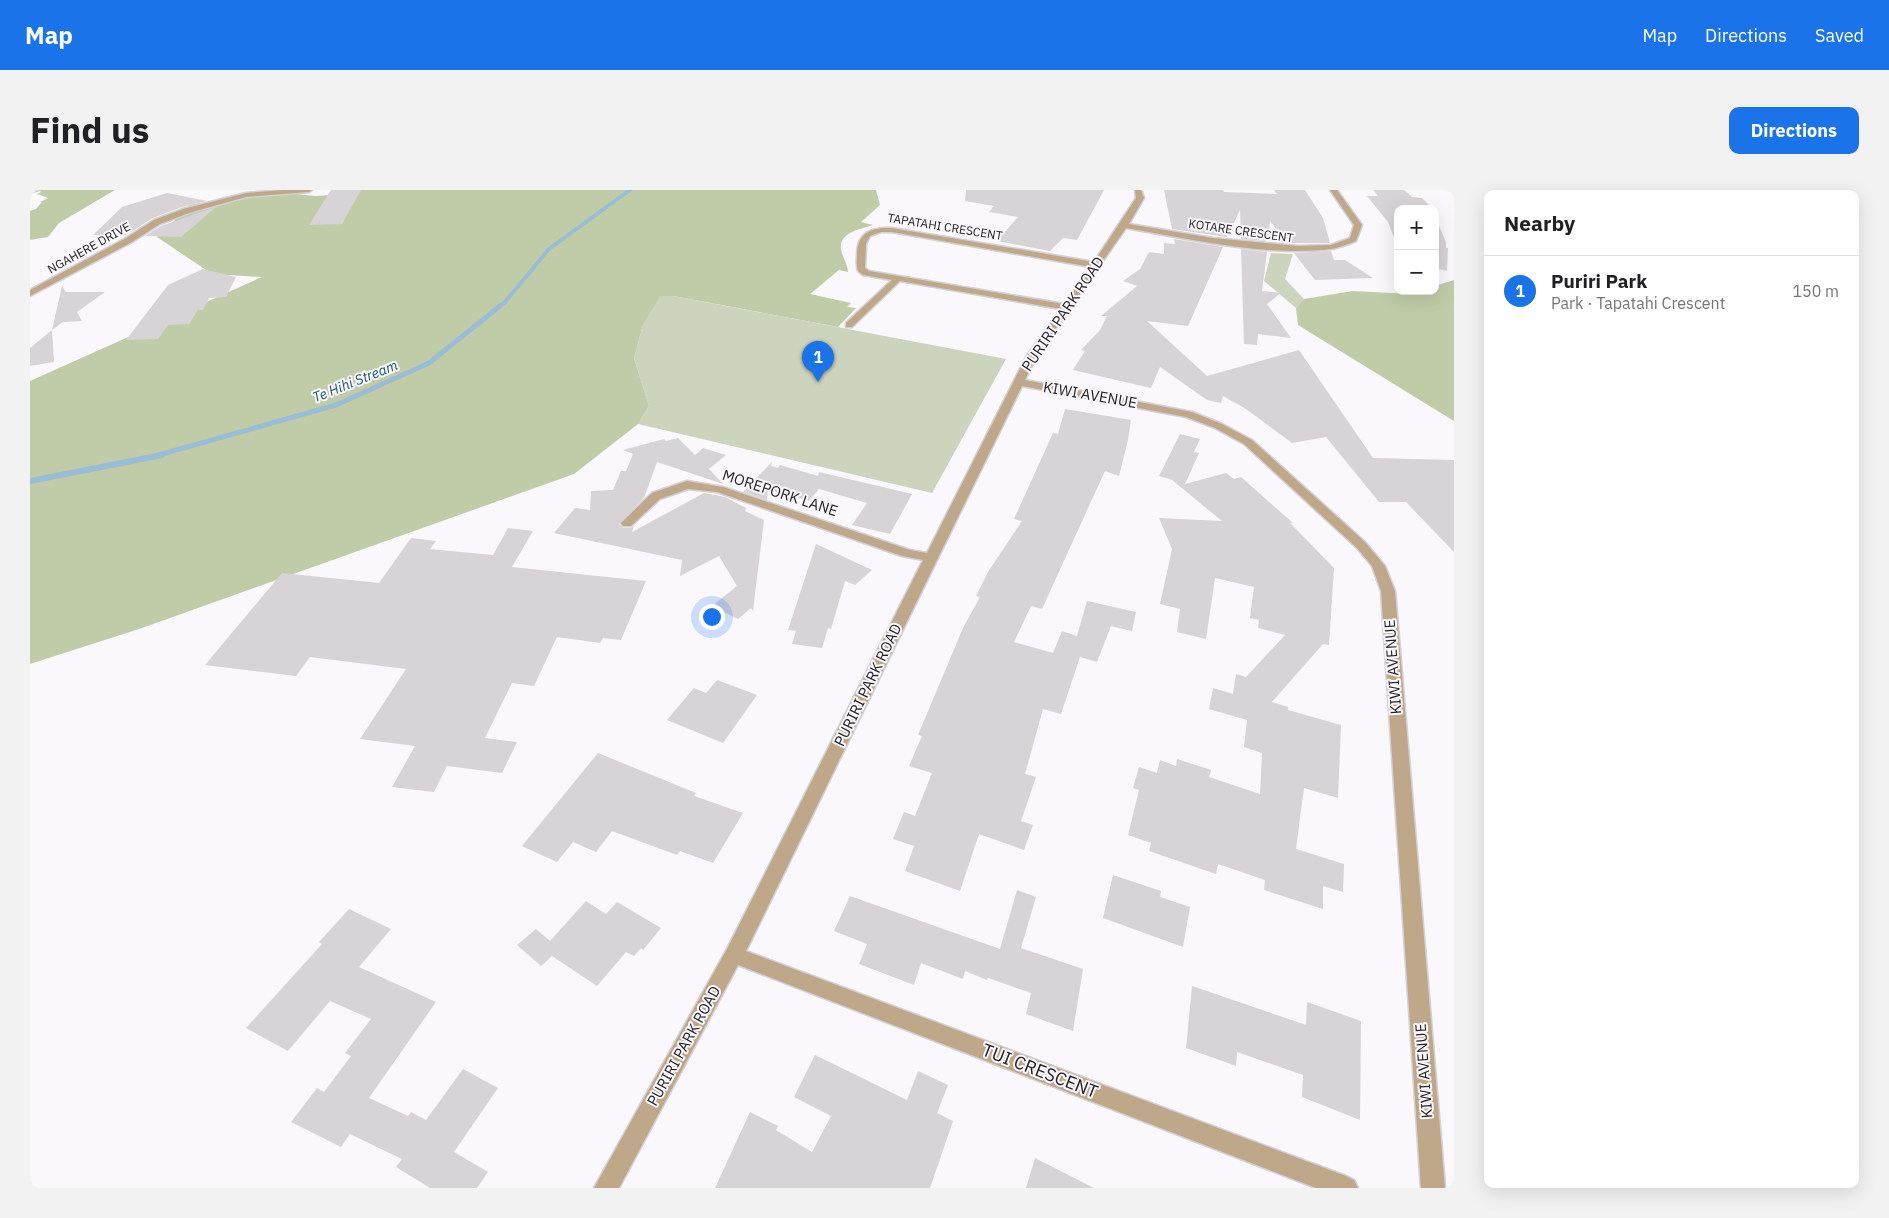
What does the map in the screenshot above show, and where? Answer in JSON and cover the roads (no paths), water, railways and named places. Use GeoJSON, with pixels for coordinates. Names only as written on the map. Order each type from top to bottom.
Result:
{"type":"FeatureCollection","features":[{"type":"Feature","properties":{"kind":"street","name":"NGAHERE DRIVE"},"geometry":{"type":"LineString","coordinates":[[158,222],[161,217],[191,202],[237,190]]}},
{"type":"Feature","properties":{"kind":"street","name":"NGAHERE DRIVE"},"geometry":{"type":"LineString","coordinates":[[30,293],[129,240],[158,222],[200,206],[259,192],[309,190]]}},
{"type":"Feature","properties":{"kind":"street","name":"PURIRI PARK ROAD"},"geometry":{"type":"LineString","coordinates":[[606,1188],[734,954],[1031,357],[1124,225],[1140,198],[1138,190]]}},
{"type":"Feature","properties":{"kind":"street","name":"KOTARE CRESCENT"},"geometry":{"type":"LineString","coordinates":[[1124,225],[1273,248],[1307,250],[1331,248],[1352,241],[1359,236],[1360,231],[1358,225],[1333,190]]}},
{"type":"Feature","properties":{"kind":"street","name":"TAPATAHI CRESCENT"},"geometry":{"type":"LineString","coordinates":[[1066,307],[866,273],[861,269],[860,243],[867,233],[881,229],[892,230],[1096,265]]}},
{"type":"Feature","properties":{"kind":"street"},"geometry":{"type":"LineString","coordinates":[[849,325],[898,278]]}},
{"type":"Feature","properties":{"kind":"street","name":"KIWI AVENUE"},"geometry":{"type":"LineString","coordinates":[[1019,382],[1188,414],[1210,421],[1232,432],[1248,442],[1361,545],[1375,560],[1384,575],[1389,611],[1433,1188]]}},
{"type":"Feature","properties":{"kind":"street","name":"MOREPORK LANE"},"geometry":{"type":"LineString","coordinates":[[627,524],[656,496],[687,485],[720,489],[907,553],[930,558]]}},
{"type":"Feature","properties":{"kind":"street","name":"TUI CRESCENT"},"geometry":{"type":"LineString","coordinates":[[734,954],[1346,1188]]}},
{"type":"Feature","properties":{"kind":"waterway","name":"Te Hihi Stream"},"geometry":{"type":"LineString","coordinates":[[498,308],[549,249],[630,190]]}},
{"type":"Feature","properties":{"kind":"waterway","name":"Te Hihi Stream"},"geometry":{"type":"LineString","coordinates":[[155,456],[336,405],[429,363],[500,306]]}},
{"type":"Feature","properties":{"kind":"waterway","name":"Te Hihi Stream"},"geometry":{"type":"LineString","coordinates":[[30,481],[162,455]]}},
{"type":"Feature","properties":{"kind":"place","name":"Puriri Park"},"geometry":{"type":"Point","coordinates":[818,382]}}]}
